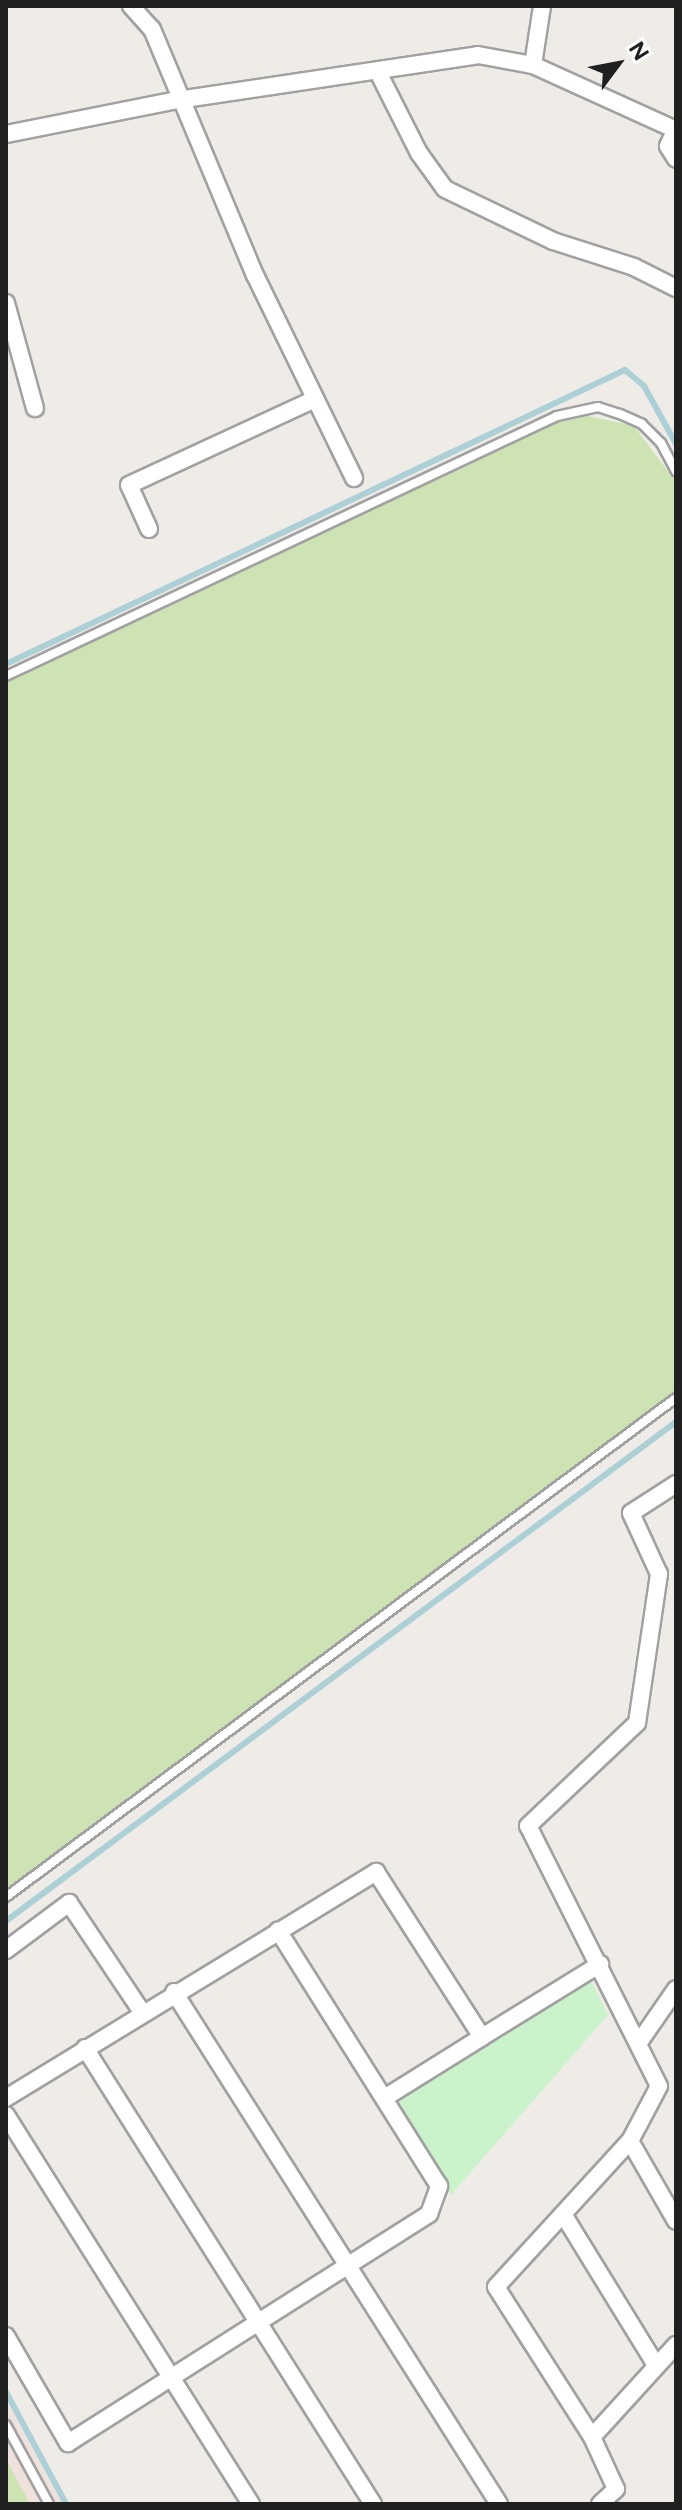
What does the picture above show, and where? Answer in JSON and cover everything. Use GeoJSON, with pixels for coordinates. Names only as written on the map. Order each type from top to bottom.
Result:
{"type":"FeatureCollection","features":[{"type":"Feature","properties":{"kind":"street"},"geometry":{"type":"LineString","coordinates":[[131,6],[152,29],[178,100],[354,478]]}},
{"type":"Feature","properties":{"kind":"street"},"geometry":{"type":"LineString","coordinates":[[533,65],[542,6]]}},
{"type":"Feature","properties":{"kind":"street"},"geometry":{"type":"LineString","coordinates":[[6,134],[178,100],[478,55],[533,65],[676,130],[668,146],[676,159]]}},
{"type":"Feature","properties":{"kind":"street"},"geometry":{"type":"LineString","coordinates":[[378,72],[419,153],[445,189],[553,241],[634,267],[676,288]]}},
{"type":"Feature","properties":{"kind":"street"},"geometry":{"type":"LineString","coordinates":[[6,303],[35,408]]}},
{"type":"Feature","properties":{"kind":"street"},"geometry":{"type":"LineString","coordinates":[[149,529],[129,485],[315,399]]}},
{"type":"Feature","properties":{"kind":"street"},"geometry":{"type":"LineString","coordinates":[[600,2504],[616,2489],[592,2437],[496,2287],[630,2141],[659,2086],[640,2041],[528,1826],[637,1723],[659,1574],[631,1513],[676,1484]]}},
{"type":"Feature","properties":{"kind":"street"},"geometry":{"type":"LineString","coordinates":[[6,2098],[174,1992],[376,1872],[482,2037]]}},
{"type":"Feature","properties":{"kind":"street"},"geometry":{"type":"LineString","coordinates":[[6,1950],[69,1903],[142,2012]]}},
{"type":"Feature","properties":{"kind":"street"},"geometry":{"type":"LineString","coordinates":[[6,2336],[68,2443],[173,2380],[429,2214],[439,2186],[386,2097],[278,1930]]}},
{"type":"Feature","properties":{"kind":"street"},"geometry":{"type":"LineString","coordinates":[[386,2097],[600,1964]]}},
{"type":"Feature","properties":{"kind":"street"},"geometry":{"type":"LineString","coordinates":[[640,2041],[676,1989]]}},
{"type":"Feature","properties":{"kind":"street"},"geometry":{"type":"LineString","coordinates":[[174,1992],[499,2504]]}},
{"type":"Feature","properties":{"kind":"street"},"geometry":{"type":"LineString","coordinates":[[85,2048],[373,2504]]}},
{"type":"Feature","properties":{"kind":"street"},"geometry":{"type":"LineString","coordinates":[[6,2115],[251,2504]]}},
{"type":"Feature","properties":{"kind":"street"},"geometry":{"type":"LineString","coordinates":[[630,2141],[676,2221]]}},
{"type":"Feature","properties":{"kind":"street"},"geometry":{"type":"LineString","coordinates":[[563,2214],[656,2365]]}},
{"type":"Feature","properties":{"kind":"street"},"geometry":{"type":"LineString","coordinates":[[592,2437],[676,2345]]}},
{"type":"Feature","properties":{"kind":"lane"},"geometry":{"type":"LineString","coordinates":[[6,676],[580,409],[598,407],[642,424],[676,471]]}},
{"type":"Feature","properties":{"kind":"lane"},"geometry":{"type":"LineString","coordinates":[[6,1897],[676,1398]]}},
{"type":"Feature","properties":{"kind":"lane"},"geometry":{"type":"LineString","coordinates":[[6,2425],[49,2504]]}},
{"type":"Feature","properties":{"kind":"shaded area"},"geometry":{"type":"Polygon","coordinates":[[[6,2400],[62,2504],[6,2504],[6,2400]]]}},
{"type":"Feature","properties":{"kind":"green space"},"geometry":{"type":"Polygon","coordinates":[[[584,415],[634,426],[676,482],[676,1391],[6,1890],[6,683],[560,420],[584,415]]]}},
{"type":"Feature","properties":{"kind":"green space"},"geometry":{"type":"Polygon","coordinates":[[[591,1980],[608,2015],[451,2195],[397,2101],[591,1980]]]}},
{"type":"Feature","properties":{"kind":"green space"},"geometry":{"type":"Polygon","coordinates":[[[6,2459],[30,2504],[6,2504],[6,2459]]]}},
{"type":"Feature","properties":{"kind":"waterway"},"geometry":{"type":"LineString","coordinates":[[6,664],[625,370],[644,386],[676,444]]}},
{"type":"Feature","properties":{"kind":"waterway"},"geometry":{"type":"LineString","coordinates":[[6,1921],[676,1422]]}},
{"type":"Feature","properties":{"kind":"waterway"},"geometry":{"type":"LineString","coordinates":[[6,2392],[66,2504]]}}]}
